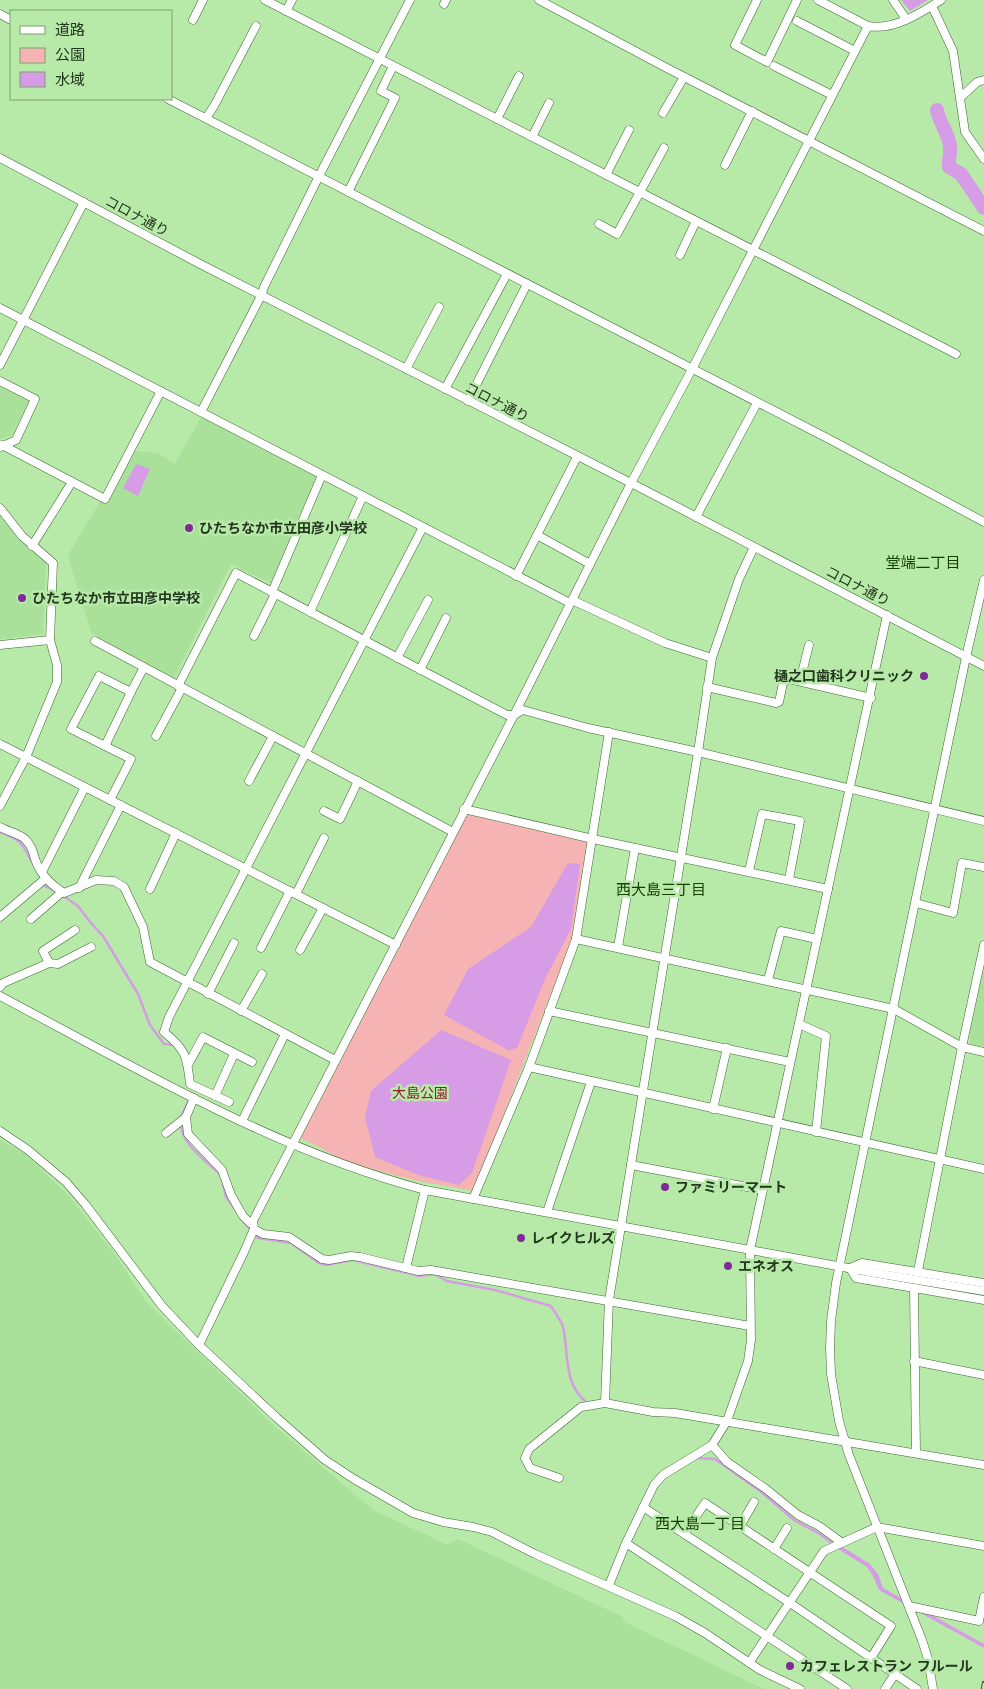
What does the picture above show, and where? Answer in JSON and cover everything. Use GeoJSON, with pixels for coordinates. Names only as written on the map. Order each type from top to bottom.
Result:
{"type":"FeatureCollection","features":[{"type":"Feature","properties":{"kind":"street"},"geometry":{"type":"LineString","coordinates":[[193,20],[203,0]]}},
{"type":"Feature","properties":{"kind":"street"},"geometry":{"type":"LineString","coordinates":[[265,0],[956,354]]}},
{"type":"Feature","properties":{"kind":"street"},"geometry":{"type":"LineString","coordinates":[[286,11],[292,0]]}},
{"type":"Feature","properties":{"kind":"street"},"geometry":{"type":"LineString","coordinates":[[201,412],[262,294],[319,176],[410,0]]}},
{"type":"Feature","properties":{"kind":"street"},"geometry":{"type":"LineString","coordinates":[[539,0],[684,77],[984,230]]}},
{"type":"Feature","properties":{"kind":"street"},"geometry":{"type":"LineString","coordinates":[[758,0],[735,46],[767,62],[797,0]]}},
{"type":"Feature","properties":{"kind":"street"},"geometry":{"type":"LineString","coordinates":[[818,0],[868,26],[877,28],[899,23],[941,0]]}},
{"type":"Feature","properties":{"kind":"street"},"geometry":{"type":"LineString","coordinates":[[893,0],[906,19]]}},
{"type":"Feature","properties":{"kind":"street"},"geometry":{"type":"LineString","coordinates":[[932,6],[953,51],[965,132],[984,159]]}},
{"type":"Feature","properties":{"kind":"street"},"geometry":{"type":"LineString","coordinates":[[798,21],[855,51]]}},
{"type":"Feature","properties":{"kind":"street"},"geometry":{"type":"LineString","coordinates":[[206,118],[256,26]]}},
{"type":"Feature","properties":{"kind":"street"},"geometry":{"type":"LineString","coordinates":[[199,1345],[292,1145],[335,1060],[396,945],[631,483],[692,369],[868,26]]}},
{"type":"Feature","properties":{"kind":"street"},"geometry":{"type":"LineString","coordinates":[[348,192],[395,98],[381,91],[393,66]]}},
{"type":"Feature","properties":{"kind":"street"},"geometry":{"type":"LineString","coordinates":[[774,66],[832,95]]}},
{"type":"Feature","properties":{"kind":"street"},"geometry":{"type":"LineString","coordinates":[[497,119],[519,76]]}},
{"type":"Feature","properties":{"kind":"street"},"geometry":{"type":"LineString","coordinates":[[663,113],[684,77]]}},
{"type":"Feature","properties":{"kind":"street"},"geometry":{"type":"LineString","coordinates":[[960,98],[976,82],[984,80]]}},
{"type":"Feature","properties":{"kind":"street"},"geometry":{"type":"LineString","coordinates":[[170,100],[984,522]]}},
{"type":"Feature","properties":{"kind":"street"},"geometry":{"type":"LineString","coordinates":[[532,137],[549,103]]}},
{"type":"Feature","properties":{"kind":"street"},"geometry":{"type":"LineString","coordinates":[[725,165],[752,111]]}},
{"type":"Feature","properties":{"kind":"street"},"geometry":{"type":"LineString","coordinates":[[606,175],[629,130]]}},
{"type":"Feature","properties":{"kind":"street"},"geometry":{"type":"LineString","coordinates":[[599,224],[617,234],[664,148]]}},
{"type":"Feature","properties":{"kind":"street","name":"コロナ通り"},"geometry":{"type":"LineString","coordinates":[[0,158],[984,666]]}},
{"type":"Feature","properties":{"kind":"street"},"geometry":{"type":"LineString","coordinates":[[0,365],[84,202]]}},
{"type":"Feature","properties":{"kind":"street"},"geometry":{"type":"LineString","coordinates":[[680,255],[696,221]]}},
{"type":"Feature","properties":{"kind":"street"},"geometry":{"type":"LineString","coordinates":[[445,389],[508,274]]}},
{"type":"Feature","properties":{"kind":"street"},"geometry":{"type":"LineString","coordinates":[[468,401],[527,284]]}},
{"type":"Feature","properties":{"kind":"street"},"geometry":{"type":"LineString","coordinates":[[406,369],[439,307]]}},
{"type":"Feature","properties":{"kind":"street"},"geometry":{"type":"LineString","coordinates":[[0,308],[516,576],[665,643],[712,658]]}},
{"type":"Feature","properties":{"kind":"street"},"geometry":{"type":"LineString","coordinates":[[0,380],[36,399],[16,440],[1,447]]}},
{"type":"Feature","properties":{"kind":"street"},"geometry":{"type":"LineString","coordinates":[[1,447],[104,499],[161,391]]}},
{"type":"Feature","properties":{"kind":"street"},"geometry":{"type":"LineString","coordinates":[[696,517],[757,403]]}},
{"type":"Feature","properties":{"kind":"street"},"geometry":{"type":"LineString","coordinates":[[516,576],[577,457]]}},
{"type":"Feature","properties":{"kind":"street"},"geometry":{"type":"LineString","coordinates":[[254,636],[322,475]]}},
{"type":"Feature","properties":{"kind":"street"},"geometry":{"type":"LineString","coordinates":[[32,546],[72,482]]}},
{"type":"Feature","properties":{"kind":"street"},"geometry":{"type":"LineString","coordinates":[[310,612],[363,496]]}},
{"type":"Feature","properties":{"kind":"street"},"geometry":{"type":"LineString","coordinates":[[0,508],[22,536],[53,563],[50,640],[57,665],[57,682],[26,757],[0,806]]}},
{"type":"Feature","properties":{"kind":"street"},"geometry":{"type":"LineString","coordinates":[[229,1102],[190,1084],[188,1065],[181,1047],[164,1032],[169,1017],[423,527]]}},
{"type":"Feature","properties":{"kind":"street"},"geometry":{"type":"LineString","coordinates":[[537,535],[590,564]]}},
{"type":"Feature","properties":{"kind":"street"},"geometry":{"type":"LineString","coordinates":[[605,1403],[609,1300],[712,658],[739,579],[754,547]]}},
{"type":"Feature","properties":{"kind":"street"},"geometry":{"type":"LineString","coordinates":[[156,736],[236,573],[507,715],[514,715],[523,710],[984,821]]}},
{"type":"Feature","properties":{"kind":"street"},"geometry":{"type":"LineString","coordinates":[[933,1689],[928,1659],[922,1640],[844,1440],[833,1389],[830,1348],[831,1321],[839,1266],[966,657],[984,581]]}},
{"type":"Feature","properties":{"kind":"street"},"geometry":{"type":"LineString","coordinates":[[397,658],[428,600]]}},
{"type":"Feature","properties":{"kind":"street"},"geometry":{"type":"LineString","coordinates":[[609,1586],[642,1507],[654,1485],[663,1475],[712,1445],[727,1421],[748,1362],[751,1340],[750,1250],[887,616]]}},
{"type":"Feature","properties":{"kind":"street"},"geometry":{"type":"LineString","coordinates":[[420,670],[446,618]]}},
{"type":"Feature","properties":{"kind":"street"},"geometry":{"type":"LineString","coordinates":[[0,645],[50,640]]}},
{"type":"Feature","properties":{"kind":"street"},"geometry":{"type":"LineString","coordinates":[[95,642],[452,832]]}},
{"type":"Feature","properties":{"kind":"street"},"geometry":{"type":"LineString","coordinates":[[800,682],[809,645]]}},
{"type":"Feature","properties":{"kind":"street"},"geometry":{"type":"LineString","coordinates":[[105,746],[144,668]]}},
{"type":"Feature","properties":{"kind":"street"},"geometry":{"type":"LineString","coordinates":[[110,800],[131,759],[72,728],[99,676],[131,692]]}},
{"type":"Feature","properties":{"kind":"street"},"geometry":{"type":"LineString","coordinates":[[707,687],[773,703],[779,702],[783,682],[789,679],[870,698]]}},
{"type":"Feature","properties":{"kind":"street"},"geometry":{"type":"LineString","coordinates":[[473,1199],[529,1067],[576,939],[609,732]]}},
{"type":"Feature","properties":{"kind":"street"},"geometry":{"type":"LineString","coordinates":[[249,780],[273,736]]}},
{"type":"Feature","properties":{"kind":"street"},"geometry":{"type":"LineString","coordinates":[[0,744],[396,945]]}},
{"type":"Feature","properties":{"kind":"street"},"geometry":{"type":"LineString","coordinates":[[324,810],[340,819],[358,781]]}},
{"type":"Feature","properties":{"kind":"street"},"geometry":{"type":"LineString","coordinates":[[0,917],[44,875],[86,788]]}},
{"type":"Feature","properties":{"kind":"street"},"geometry":{"type":"LineString","coordinates":[[79,888],[121,806]]}},
{"type":"Feature","properties":{"kind":"street"},"geometry":{"type":"LineString","coordinates":[[464,809],[593,839],[828,888]]}},
{"type":"Feature","properties":{"kind":"street"},"geometry":{"type":"LineString","coordinates":[[749,871],[762,814],[800,821],[789,880]]}},
{"type":"Feature","properties":{"kind":"street"},"geometry":{"type":"LineString","coordinates":[[0,827],[24,837],[34,851],[37,864],[44,875],[62,892]]}},
{"type":"Feature","properties":{"kind":"street"},"geometry":{"type":"LineString","coordinates":[[150,889],[176,833]]}},
{"type":"Feature","properties":{"kind":"street"},"geometry":{"type":"LineString","coordinates":[[261,948],[324,838]]}},
{"type":"Feature","properties":{"kind":"street"},"geometry":{"type":"LineString","coordinates":[[618,947],[635,848]]}},
{"type":"Feature","properties":{"kind":"street"},"geometry":{"type":"LineString","coordinates":[[916,903],[952,913],[962,863],[984,867]]}},
{"type":"Feature","properties":{"kind":"street"},"geometry":{"type":"LineString","coordinates":[[31,919],[62,892],[79,888],[96,880],[114,881],[124,887],[143,927],[150,962],[335,1060]]}},
{"type":"Feature","properties":{"kind":"street"},"geometry":{"type":"LineString","coordinates":[[300,950],[323,908]]}},
{"type":"Feature","properties":{"kind":"street"},"geometry":{"type":"LineString","coordinates":[[49,963],[43,951],[75,930]]}},
{"type":"Feature","properties":{"kind":"street"},"geometry":{"type":"LineString","coordinates":[[768,980],[781,932],[817,938]]}},
{"type":"Feature","properties":{"kind":"street"},"geometry":{"type":"LineString","coordinates":[[576,939],[894,1009],[962,1047],[984,1052]]}},
{"type":"Feature","properties":{"kind":"street"},"geometry":{"type":"LineString","coordinates":[[208,994],[234,943]]}},
{"type":"Feature","properties":{"kind":"street"},"geometry":{"type":"LineString","coordinates":[[918,1271],[939,1159],[984,945]]}},
{"type":"Feature","properties":{"kind":"street"},"geometry":{"type":"LineString","coordinates":[[0,987],[4,983],[49,963],[58,964],[91,947]]}},
{"type":"Feature","properties":{"kind":"street"},"geometry":{"type":"LineString","coordinates":[[241,1011],[262,974]]}},
{"type":"Feature","properties":{"kind":"street"},"geometry":{"type":"LineString","coordinates":[[0,996],[194,1098],[292,1145],[348,1167],[425,1190],[875,1273],[984,1291]]}},
{"type":"Feature","properties":{"kind":"street"},"geometry":{"type":"LineString","coordinates":[[550,1011],[790,1062]]}},
{"type":"Feature","properties":{"kind":"street"},"geometry":{"type":"LineString","coordinates":[[799,1024],[826,1036],[816,1132]]}},
{"type":"Feature","properties":{"kind":"street"},"geometry":{"type":"LineString","coordinates":[[242,1121],[285,1034]]}},
{"type":"Feature","properties":{"kind":"street"},"geometry":{"type":"LineString","coordinates":[[188,1065],[202,1038],[252,1062]]}},
{"type":"Feature","properties":{"kind":"street"},"geometry":{"type":"LineString","coordinates":[[713,1109],[727,1048]]}},
{"type":"Feature","properties":{"kind":"street"},"geometry":{"type":"LineString","coordinates":[[215,1096],[234,1054]]}},
{"type":"Feature","properties":{"kind":"street"},"geometry":{"type":"LineString","coordinates":[[529,1067],[642,1094],[984,1169]]}},
{"type":"Feature","properties":{"kind":"street"},"geometry":{"type":"LineString","coordinates":[[547,1212],[591,1082]]}},
{"type":"Feature","properties":{"kind":"street"},"geometry":{"type":"LineString","coordinates":[[166,1133],[185,1118],[194,1098]]}},
{"type":"Feature","properties":{"kind":"street"},"geometry":{"type":"LineString","coordinates":[[185,1118],[188,1134],[222,1170],[231,1195],[253,1229],[263,1234],[289,1237],[322,1259],[329,1260],[351,1256],[418,1271],[431,1270],[750,1326]]}},
{"type":"Feature","properties":{"kind":"street"},"geometry":{"type":"LineString","coordinates":[[0,1131],[28,1150],[66,1182],[91,1211],[162,1306],[199,1345],[308,1446],[351,1477],[413,1513],[492,1532],[536,1554],[609,1586],[691,1625],[749,1663],[800,1689]]}},
{"type":"Feature","properties":{"kind":"street"},"geometry":{"type":"LineString","coordinates":[[631,1165],[762,1190]]}},
{"type":"Feature","properties":{"kind":"street"},"geometry":{"type":"LineString","coordinates":[[406,1268],[425,1190]]}},
{"type":"Feature","properties":{"kind":"street"},"geometry":{"type":"LineString","coordinates":[[850,1268],[862,1263],[984,1283]]}},
{"type":"Feature","properties":{"kind":"street"},"geometry":{"type":"LineString","coordinates":[[850,1268],[856,1278],[984,1300]]}},
{"type":"Feature","properties":{"kind":"street"},"geometry":{"type":"LineString","coordinates":[[914,1288],[916,1453]]}},
{"type":"Feature","properties":{"kind":"street"},"geometry":{"type":"LineString","coordinates":[[914,1361],[984,1375]]}},
{"type":"Feature","properties":{"kind":"street"},"geometry":{"type":"LineString","coordinates":[[559,1478],[530,1468],[526,1458],[529,1449],[581,1408],[605,1403],[653,1412],[676,1413],[844,1440],[984,1465]]}},
{"type":"Feature","properties":{"kind":"street"},"geometry":{"type":"LineString","coordinates":[[712,1445],[727,1462],[766,1489],[798,1515],[819,1526],[841,1542]]}},
{"type":"Feature","properties":{"kind":"street"},"geometry":{"type":"LineString","coordinates":[[740,1526],[754,1502]]}},
{"type":"Feature","properties":{"kind":"street"},"geometry":{"type":"LineString","coordinates":[[684,1534],[705,1503],[810,1572],[891,1626],[871,1658]]}},
{"type":"Feature","properties":{"kind":"street"},"geometry":{"type":"LineString","coordinates":[[642,1507],[790,1603],[917,1689]]}},
{"type":"Feature","properties":{"kind":"street"},"geometry":{"type":"LineString","coordinates":[[749,1663],[824,1551],[841,1542],[877,1527],[984,1546]]}},
{"type":"Feature","properties":{"kind":"street"},"geometry":{"type":"LineString","coordinates":[[774,1549],[787,1528]]}},
{"type":"Feature","properties":{"kind":"street"},"geometry":{"type":"LineString","coordinates":[[626,1543],[847,1689]]}},
{"type":"Feature","properties":{"kind":"street"},"geometry":{"type":"LineString","coordinates":[[908,1606],[979,1621],[984,1597]]}},
{"type":"Feature","properties":{"kind":"street"},"geometry":{"type":"LineString","coordinates":[[885,1689],[895,1674]]}},
{"type":"Feature","properties":{"kind":"shaded area"},"geometry":{"type":"Polygon","coordinates":[[[0,384],[30,399],[12,435],[0,439],[0,384]]]}},
{"type":"Feature","properties":{"kind":"shaded area","name":"ひたちなか市立田彦小学校"},"geometry":{"type":"Polygon","coordinates":[[[202,416],[317,475],[271,583],[231,564],[173,680],[91,633],[68,555],[100,502],[111,497],[135,451],[158,453],[175,464],[202,416]]]}},
{"type":"Feature","properties":{"kind":"shaded area","name":"ひたちなか市立田彦中学校"},"geometry":{"type":"Polygon","coordinates":[[[0,513],[18,538],[46,562],[43,634],[0,639],[0,513]]]}},
{"type":"Feature","properties":{"kind":"shaded area"},"geometry":{"type":"Polygon","coordinates":[[[984,964],[984,1047],[971,1044],[969,1034],[984,964]]]}},
{"type":"Feature","properties":{"kind":"shaded area"},"geometry":{"type":"Polygon","coordinates":[[[0,1140],[25,1154],[69,1196],[116,1256],[147,1303],[272,1424],[373,1510],[448,1545],[458,1539],[623,1617],[624,1622],[764,1689],[0,1689],[0,1140]]]}},
{"type":"Feature","properties":{"kind":"green space","name":"大島公園"},"geometry":{"type":"Polygon","coordinates":[[[467,814],[588,842],[574,934],[474,1191],[418,1181],[349,1163],[301,1138],[467,814]]]}},
{"type":"Feature","properties":{"kind":"water"},"geometry":{"type":"Polygon","coordinates":[[[901,0],[928,0],[910,11],[901,0]]]}},
{"type":"Feature","properties":{"kind":"water"},"geometry":{"type":"Polygon","coordinates":[[[136,464],[150,469],[138,496],[123,488],[136,464]]]}},
{"type":"Feature","properties":{"kind":"water"},"geometry":{"type":"Polygon","coordinates":[[[568,863],[580,864],[571,929],[545,979],[517,1048],[508,1050],[444,1015],[468,969],[531,927],[568,863]]]}},
{"type":"Feature","properties":{"kind":"water"},"geometry":{"type":"Polygon","coordinates":[[[441,1030],[511,1060],[472,1173],[459,1185],[418,1175],[375,1157],[365,1117],[371,1091],[441,1030]]]}},
{"type":"Feature","properties":{"kind":"water"},"geometry":{"type":"Polygon","coordinates":[[[833,1541],[870,1564],[878,1574],[883,1588],[984,1644],[984,1648],[879,1590],[867,1567],[830,1544],[833,1541]]]}},
{"type":"Feature","properties":{"kind":"waterway"},"geometry":{"type":"LineString","coordinates":[[937,110],[949,142],[949,167],[961,174],[984,208]]}},
{"type":"Feature","properties":{"kind":"waterway"},"geometry":{"type":"LineString","coordinates":[[0,832],[18,841],[33,864]]}},
{"type":"Feature","properties":{"kind":"waterway"},"geometry":{"type":"LineString","coordinates":[[45,886],[57,892]]}},
{"type":"Feature","properties":{"kind":"waterway"},"geometry":{"type":"LineString","coordinates":[[62,895],[78,906],[103,936],[138,994],[150,1025],[164,1044],[175,1045]]}},
{"type":"Feature","properties":{"kind":"waterway"},"geometry":{"type":"LineString","coordinates":[[181,1117],[188,1102]]}},
{"type":"Feature","properties":{"kind":"waterway"},"geometry":{"type":"LineString","coordinates":[[181,1123],[182,1131],[190,1145],[222,1176]]}},
{"type":"Feature","properties":{"kind":"waterway"},"geometry":{"type":"LineString","coordinates":[[223,1184],[226,1197],[236,1210]]}},
{"type":"Feature","properties":{"kind":"waterway"},"geometry":{"type":"LineString","coordinates":[[243,1221],[251,1230]]}},
{"type":"Feature","properties":{"kind":"waterway"},"geometry":{"type":"LineString","coordinates":[[255,1234],[258,1238],[291,1243],[319,1263],[326,1265],[353,1260],[420,1276],[435,1274],[447,1281],[495,1290],[551,1306],[563,1327],[568,1367],[573,1385],[585,1401]]}},
{"type":"Feature","properties":{"kind":"waterway"},"geometry":{"type":"LineString","coordinates":[[696,1458],[715,1459],[760,1491],[794,1520],[832,1543]]}},
{"type":"Feature","properties":{"kind":"railway"},"geometry":{"type":"LineString","coordinates":[[983,1689],[984,1683]]}},
{"type":"Feature","properties":{"kind":"place","name":"ひたちなか市立田彦小学校"},"geometry":{"type":"Point","coordinates":[189,528]}},
{"type":"Feature","properties":{"kind":"place","name":"ひたちなか市立田彦中学校"},"geometry":{"type":"Point","coordinates":[22,598]}},
{"type":"Feature","properties":{"kind":"place","name":"樋之口歯科クリニック"},"geometry":{"type":"Point","coordinates":[924,676]}},
{"type":"Feature","properties":{"kind":"place","name":"ファミリーマート"},"geometry":{"type":"Point","coordinates":[665,1187]}},
{"type":"Feature","properties":{"kind":"place","name":"レイクヒルズ"},"geometry":{"type":"Point","coordinates":[521,1238]}},
{"type":"Feature","properties":{"kind":"place","name":"エネオス"},"geometry":{"type":"Point","coordinates":[728,1266]}},
{"type":"Feature","properties":{"kind":"place","name":"カフェレストラン フルール"},"geometry":{"type":"Point","coordinates":[790,1666]}},
{"type":"Feature","properties":{"kind":"district","name":"堂端二丁目"},"geometry":{"type":"Point","coordinates":[923,563]}},
{"type":"Feature","properties":{"kind":"district","name":"西大島三丁目"},"geometry":{"type":"Point","coordinates":[661,890]}},
{"type":"Feature","properties":{"kind":"district","name":"西大島一丁目"},"geometry":{"type":"Point","coordinates":[700,1524]}}]}
